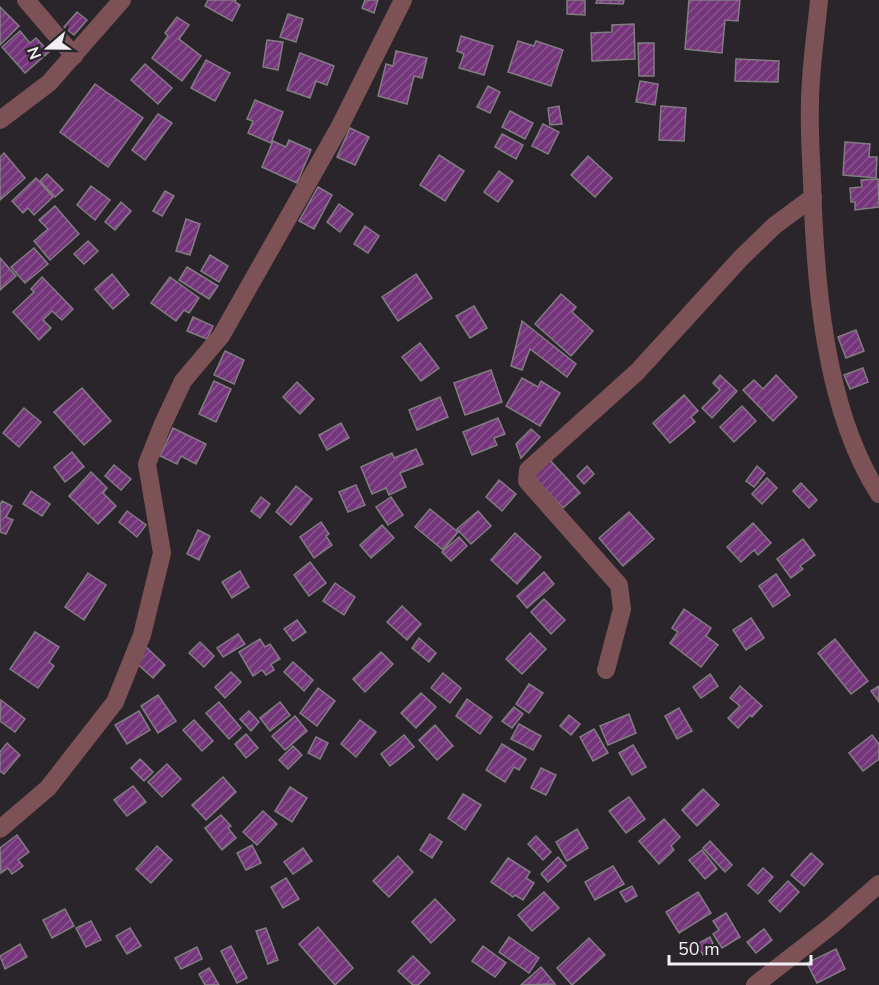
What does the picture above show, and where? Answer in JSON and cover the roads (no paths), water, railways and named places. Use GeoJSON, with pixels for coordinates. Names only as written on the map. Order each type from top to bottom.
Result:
{"type":"FeatureCollection","features":[{"type":"Feature","properties":{"kind":"street"},"geometry":{"type":"LineString","coordinates":[[26,0],[74,56]]}},
{"type":"Feature","properties":{"kind":"street"},"geometry":{"type":"LineString","coordinates":[[0,120],[49,83],[122,0]]}},
{"type":"Feature","properties":{"kind":"street"},"geometry":{"type":"LineString","coordinates":[[0,829],[48,788],[116,702],[142,634],[162,553],[147,464],[162,426],[183,381],[221,336],[339,128],[403,0]]}},
{"type":"Feature","properties":{"kind":"street"},"geometry":{"type":"LineString","coordinates":[[819,0],[810,103],[815,254],[829,360],[845,421],[866,474],[879,494]]}},
{"type":"Feature","properties":{"kind":"street"},"geometry":{"type":"LineString","coordinates":[[606,670],[622,609],[620,585],[527,481],[528,470],[637,372],[741,258],[774,226],[813,196]]}},
{"type":"Feature","properties":{"kind":"street"},"geometry":{"type":"LineString","coordinates":[[755,985],[831,926],[879,884]]}}]}
